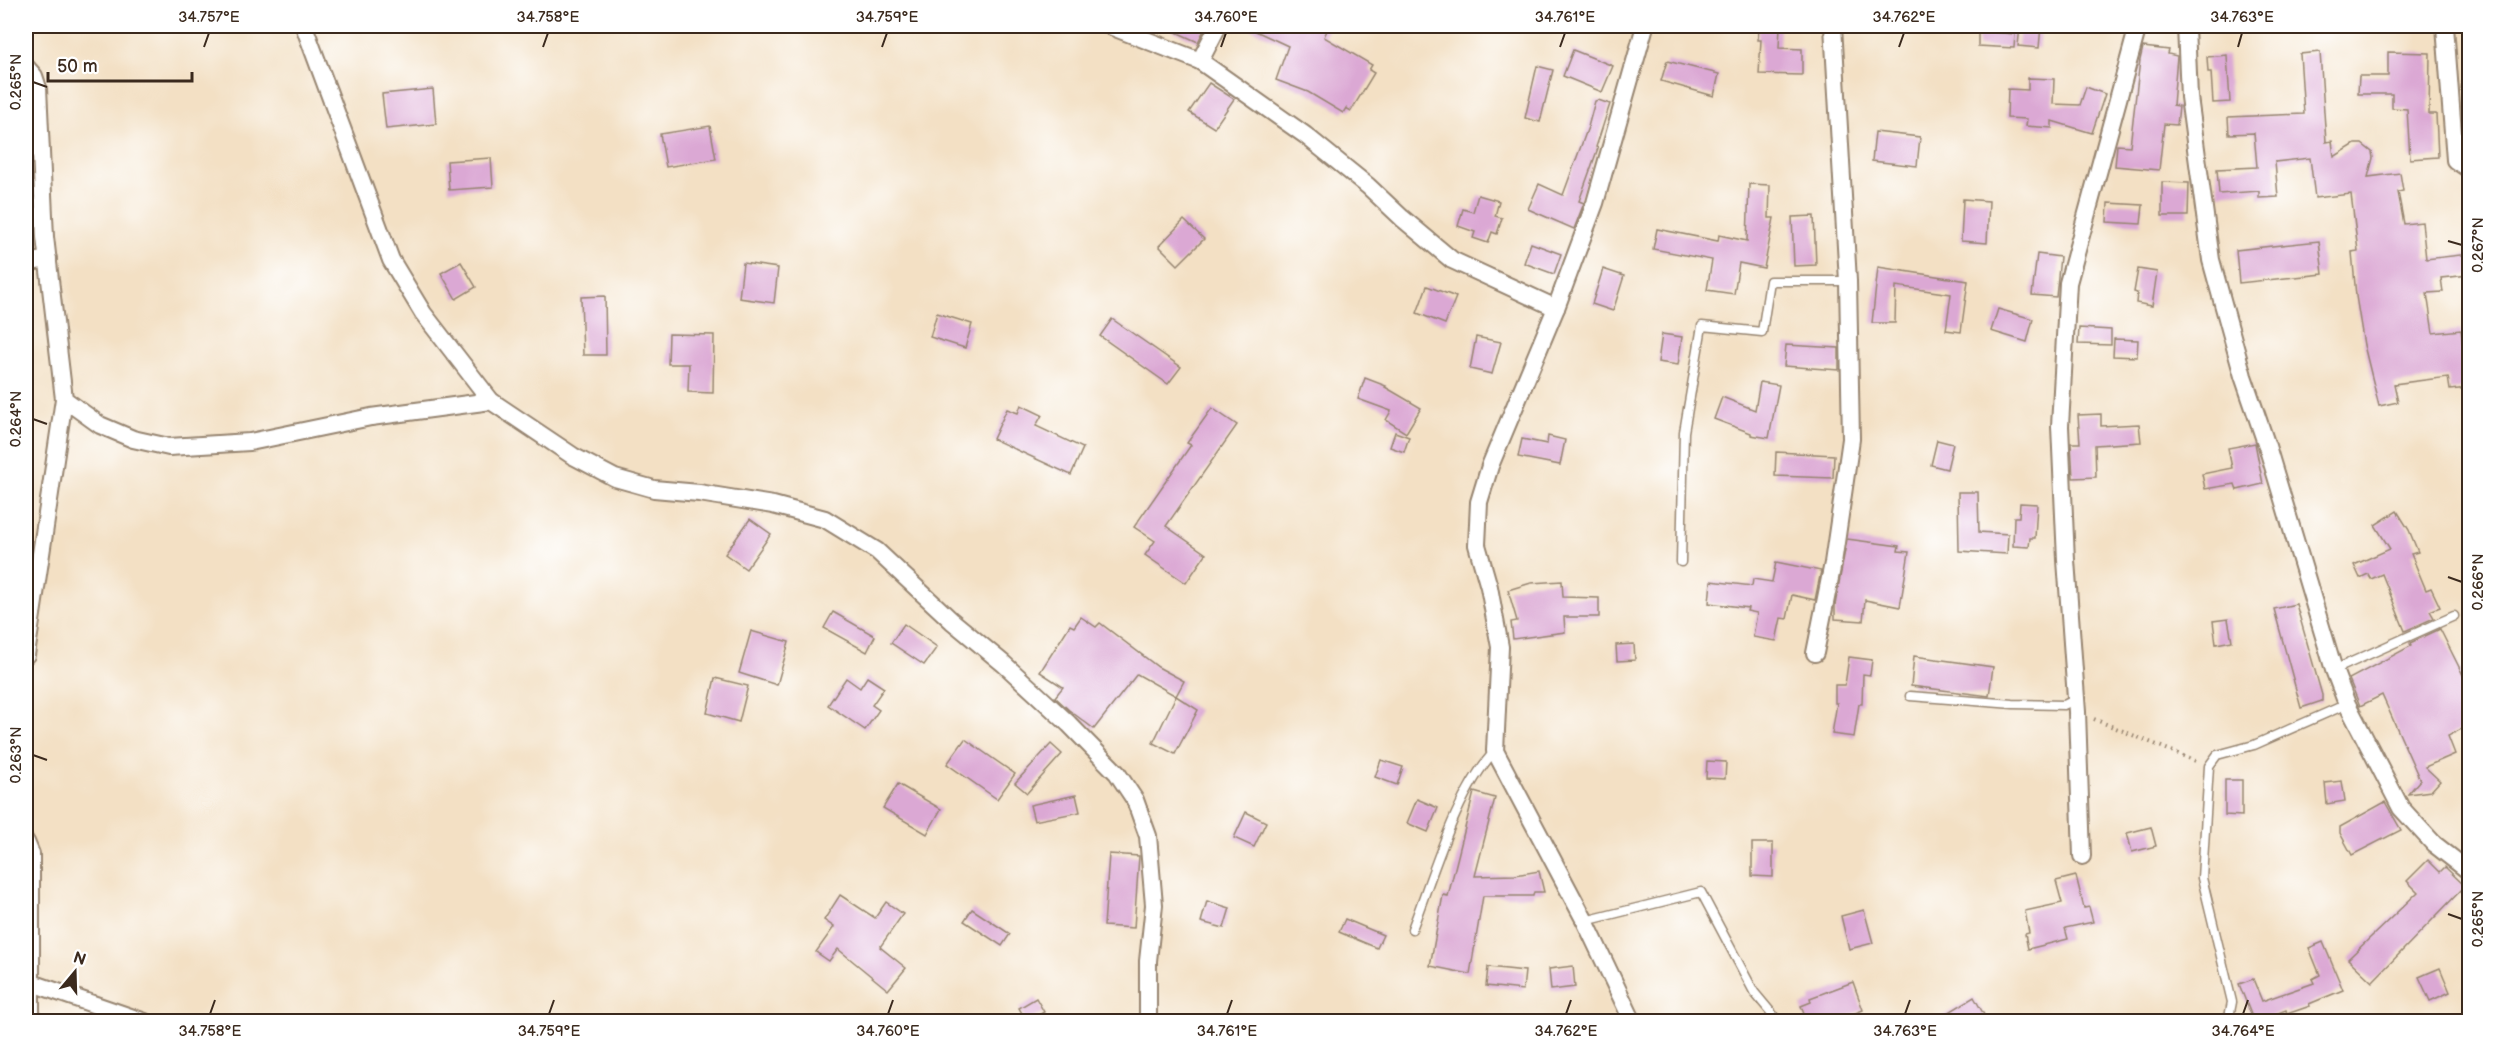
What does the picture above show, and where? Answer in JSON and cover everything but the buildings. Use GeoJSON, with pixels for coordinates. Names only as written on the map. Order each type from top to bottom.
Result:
{"type":"FeatureCollection","features":[{"type":"Feature","properties":{"kind":"street"},"geometry":{"type":"LineString","coordinates":[[304,26],[391,260],[423,313],[491,401],[573,456],[615,478],[654,489],[699,493],[773,505],[825,519],[878,551],[952,621],[1004,664],[1069,724],[1117,773],[1135,800],[1148,836],[1154,905],[1148,961],[1148,1022]]}},
{"type":"Feature","properties":{"kind":"street"},"geometry":{"type":"LineString","coordinates":[[1110,26],[1200,61],[1305,135],[1368,186],[1452,260],[1556,308]]}},
{"type":"Feature","properties":{"kind":"street"},"geometry":{"type":"LineString","coordinates":[[1200,61],[1218,26]]}},
{"type":"Feature","properties":{"kind":"street"},"geometry":{"type":"LineString","coordinates":[[1633,1022],[1585,921],[1495,751],[1500,647],[1489,586],[1477,544],[1479,502],[1491,466],[1556,308],[1595,203],[1645,26]]}},
{"type":"Feature","properties":{"kind":"street"},"geometry":{"type":"LineString","coordinates":[[1815,653],[1833,563],[1851,439],[1848,281],[1833,26]]}},
{"type":"Feature","properties":{"kind":"street"},"geometry":{"type":"LineString","coordinates":[[2082,856],[2060,426],[2068,282],[2138,26]]}},
{"type":"Feature","properties":{"kind":"street"},"geometry":{"type":"LineString","coordinates":[[2186,26],[2190,97],[2211,260],[2243,376],[2267,446],[2334,670],[2347,704],[2401,808],[2434,844],[2469,872]]}},
{"type":"Feature","properties":{"kind":"street"},"geometry":{"type":"LineString","coordinates":[[2445,26],[2455,160],[2469,170]]}},
{"type":"Feature","properties":{"kind":"street"},"geometry":{"type":"LineString","coordinates":[[26,67],[34,76],[38,88],[48,260],[64,399],[26,655]]}},
{"type":"Feature","properties":{"kind":"street"},"geometry":{"type":"LineString","coordinates":[[26,263],[48,260]]}},
{"type":"Feature","properties":{"kind":"street"},"geometry":{"type":"LineString","coordinates":[[64,399],[100,425],[133,438],[169,447],[250,442],[370,417],[491,401]]}},
{"type":"Feature","properties":{"kind":"street"},"geometry":{"type":"LineString","coordinates":[[26,842],[31,854],[31,1022]]}},
{"type":"Feature","properties":{"kind":"street"},"geometry":{"type":"LineString","coordinates":[[32,983],[145,1022]]}},
{"type":"Feature","properties":{"kind":"lane"},"geometry":{"type":"LineString","coordinates":[[1681,562],[1684,432],[1702,326],[1762,332],[1770,281],[1848,281]]}},
{"type":"Feature","properties":{"kind":"lane"},"geometry":{"type":"LineString","coordinates":[[2334,670],[2454,616]]}},
{"type":"Feature","properties":{"kind":"lane"},"geometry":{"type":"LineString","coordinates":[[1910,696],[2076,706]]}},
{"type":"Feature","properties":{"kind":"lane"},"geometry":{"type":"LineString","coordinates":[[2218,1022],[2229,1017],[2232,1002],[2202,878],[2209,766],[2217,755],[2254,745],[2347,704]]}},
{"type":"Feature","properties":{"kind":"lane"},"geometry":{"type":"LineString","coordinates":[[1412,929],[1460,804],[1482,764],[1495,751]]}},
{"type":"Feature","properties":{"kind":"lane"},"geometry":{"type":"LineString","coordinates":[[1585,921],[1701,892],[1755,992],[1779,1022]]}},
{"type":"Feature","properties":{"kind":"path"},"geometry":{"type":"LineString","coordinates":[[2076,706],[2209,766]]}}]}
